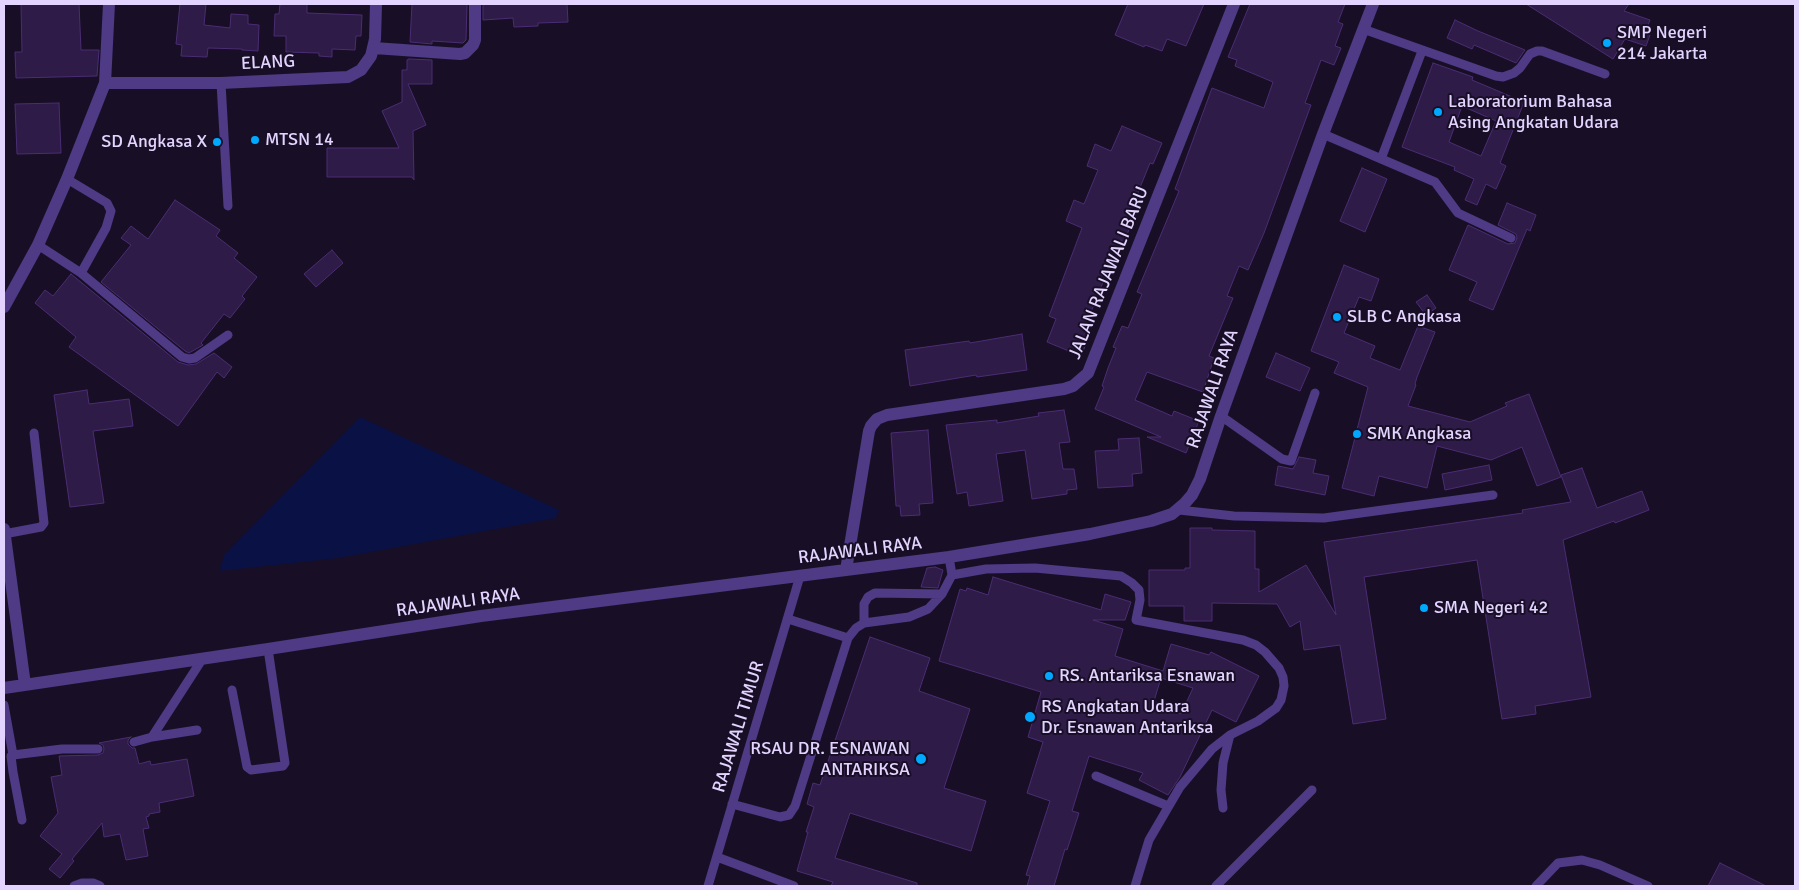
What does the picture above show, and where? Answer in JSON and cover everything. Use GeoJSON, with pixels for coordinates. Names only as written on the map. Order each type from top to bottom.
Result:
{"type":"FeatureCollection","features":[{"type":"Feature","properties":{"kind":"street"},"geometry":{"type":"LineString","coordinates":[[4,307],[38,245],[67,179],[105,83],[109,4]]}},
{"type":"Feature","properties":{"kind":"street","name":"ELANG"},"geometry":{"type":"LineString","coordinates":[[105,83],[221,83],[348,77],[362,70],[371,56],[374,48],[376,4]]}},
{"type":"Feature","properties":{"kind":"street"},"geometry":{"type":"LineString","coordinates":[[374,48],[460,54],[466,52],[475,40],[475,4]]}},
{"type":"Feature","properties":{"kind":"street","name":"JALAN RAJAWALI BARU"},"geometry":{"type":"LineString","coordinates":[[846,570],[869,431],[877,419],[887,415],[1064,388],[1073,386],[1088,373],[1234,4]]}},
{"type":"Feature","properties":{"kind":"street","name":"RAJAWALI RAYA"},"geometry":{"type":"LineString","coordinates":[[4,688],[481,616],[949,557],[1090,534],[1151,521],[1178,510],[1192,495],[1196,487],[1323,134],[1373,4]]}},
{"type":"Feature","properties":{"kind":"street"},"geometry":{"type":"LineString","coordinates":[[4,529],[8,588],[25,685]]}},
{"type":"Feature","properties":{"kind":"lane"},"geometry":{"type":"LineString","coordinates":[[1363,29],[1422,51],[1503,77],[1514,73],[1530,54],[1537,51],[1542,51],[1605,74]]}},
{"type":"Feature","properties":{"kind":"lane"},"geometry":{"type":"LineString","coordinates":[[1381,159],[1422,51]]}},
{"type":"Feature","properties":{"kind":"lane"},"geometry":{"type":"LineString","coordinates":[[221,83],[228,206]]}},
{"type":"Feature","properties":{"kind":"lane"},"geometry":{"type":"LineString","coordinates":[[1323,134],[1435,182],[1458,213],[1511,238]]}},
{"type":"Feature","properties":{"kind":"lane"},"geometry":{"type":"LineString","coordinates":[[67,179],[107,203],[111,211],[106,228],[80,272]]}},
{"type":"Feature","properties":{"kind":"lane"},"geometry":{"type":"LineString","coordinates":[[38,245],[80,272],[182,358],[195,358],[228,335]]}},
{"type":"Feature","properties":{"kind":"lane"},"geometry":{"type":"LineString","coordinates":[[1221,416],[1282,459],[1291,461],[1315,393]]}},
{"type":"Feature","properties":{"kind":"lane"},"geometry":{"type":"LineString","coordinates":[[4,534],[41,527],[44,523],[34,433]]}},
{"type":"Feature","properties":{"kind":"lane"},"geometry":{"type":"LineString","coordinates":[[1178,510],[1234,516],[1324,518],[1493,494]]}},
{"type":"Feature","properties":{"kind":"lane"},"geometry":{"type":"LineString","coordinates":[[732,804],[780,818],[789,815],[793,811],[848,638],[856,628],[864,623],[909,617],[928,609],[942,594],[952,574],[949,557]]}},
{"type":"Feature","properties":{"kind":"lane"},"geometry":{"type":"LineString","coordinates":[[952,574],[986,569],[1035,568],[1121,576],[1139,590],[1140,600],[1136,620],[1243,640],[1256,645],[1279,668],[1284,686],[1281,700],[1276,708],[1268,715],[1230,735],[1212,749],[1180,787],[1149,840],[1136,886]]}},
{"type":"Feature","properties":{"kind":"lane","name":"RAJAWALI TIMUR"},"geometry":{"type":"LineString","coordinates":[[708,886],[800,576]]}},
{"type":"Feature","properties":{"kind":"lane"},"geometry":{"type":"LineString","coordinates":[[864,623],[864,604],[868,597],[875,593],[942,594]]}},
{"type":"Feature","properties":{"kind":"lane"},"geometry":{"type":"LineString","coordinates":[[788,619],[848,638]]}},
{"type":"Feature","properties":{"kind":"lane"},"geometry":{"type":"LineString","coordinates":[[232,690],[246,766],[252,770],[283,766],[285,763],[268,649]]}},
{"type":"Feature","properties":{"kind":"lane"},"geometry":{"type":"LineString","coordinates":[[152,737],[204,658]]}},
{"type":"Feature","properties":{"kind":"lane"},"geometry":{"type":"LineString","coordinates":[[4,705],[13,755],[10,756],[22,820]]}},
{"type":"Feature","properties":{"kind":"lane"},"geometry":{"type":"LineString","coordinates":[[134,742],[152,737],[197,730]]}},
{"type":"Feature","properties":{"kind":"lane"},"geometry":{"type":"LineString","coordinates":[[1223,808],[1221,790],[1223,763],[1230,735]]}},
{"type":"Feature","properties":{"kind":"lane"},"geometry":{"type":"LineString","coordinates":[[13,755],[62,749],[98,749]]}},
{"type":"Feature","properties":{"kind":"lane"},"geometry":{"type":"LineString","coordinates":[[1096,776],[1168,806]]}},
{"type":"Feature","properties":{"kind":"lane"},"geometry":{"type":"LineString","coordinates":[[1216,886],[1312,790]]}},
{"type":"Feature","properties":{"kind":"lane"},"geometry":{"type":"LineString","coordinates":[[717,857],[794,886]]}},
{"type":"Feature","properties":{"kind":"lane"},"geometry":{"type":"LineString","coordinates":[[1536,886],[1558,863],[1582,860],[1600,865],[1648,886]]}},
{"type":"Feature","properties":{"kind":"lane"},"geometry":{"type":"LineString","coordinates":[[74,886],[82,883],[93,883],[100,886]]}},
{"type":"Feature","properties":{"kind":"shaded area"},"geometry":{"type":"Polygon","coordinates":[[[360,417],[559,510],[556,518],[338,558],[220,571],[224,555],[360,417]]]}},
{"type":"Feature","properties":{"kind":"building"},"geometry":{"type":"Polygon","coordinates":[[[21,4],[79,4],[81,50],[99,50],[97,76],[16,78],[15,52],[22,52],[21,4]]]}},
{"type":"Feature","properties":{"kind":"building"},"geometry":{"type":"Polygon","coordinates":[[[180,4],[206,4],[204,25],[230,28],[231,14],[248,15],[248,24],[259,25],[258,51],[208,48],[207,57],[181,56],[182,45],[176,44],[180,4]]]}},
{"type":"Feature","properties":{"kind":"building"},"geometry":{"type":"Polygon","coordinates":[[[280,4],[307,4],[307,13],[362,15],[361,36],[356,36],[355,50],[332,49],[332,57],[319,56],[319,53],[286,52],[286,36],[274,36],[275,14],[279,14],[280,4]]]}},
{"type":"Feature","properties":{"kind":"building"},"geometry":{"type":"Polygon","coordinates":[[[412,4],[467,4],[466,40],[463,43],[432,41],[432,44],[410,42],[412,4]]]}},
{"type":"Feature","properties":{"kind":"building"},"geometry":{"type":"Polygon","coordinates":[[[483,4],[567,4],[568,22],[538,23],[538,26],[514,27],[513,18],[483,20],[483,4]]]}},
{"type":"Feature","properties":{"kind":"building"},"geometry":{"type":"Polygon","coordinates":[[[1128,4],[1204,4],[1186,46],[1167,39],[1162,51],[1145,45],[1144,47],[1115,35],[1128,4]]]}},
{"type":"Feature","properties":{"kind":"building"},"geometry":{"type":"Polygon","coordinates":[[[1250,4],[1345,4],[1338,22],[1343,24],[1335,46],[1341,48],[1334,65],[1321,60],[1305,103],[1311,105],[1264,233],[1248,270],[1239,266],[1227,296],[1233,298],[1209,356],[1214,358],[1203,392],[1147,372],[1135,400],[1172,416],[1174,411],[1199,421],[1186,453],[1147,437],[1161,437],[1095,409],[1116,348],[1113,347],[1122,326],[1128,328],[1142,294],[1137,292],[1179,191],[1175,189],[1212,88],[1264,108],[1273,82],[1235,66],[1237,60],[1228,57],[1250,4]]]}},
{"type":"Feature","properties":{"kind":"building"},"geometry":{"type":"Polygon","coordinates":[[[1526,4],[1629,4],[1624,11],[1650,20],[1645,33],[1650,35],[1646,46],[1625,39],[1613,59],[1526,4]]]}},
{"type":"Feature","properties":{"kind":"building"},"geometry":{"type":"Polygon","coordinates":[[[1455,20],[1525,50],[1516,63],[1474,45],[1472,49],[1447,38],[1455,20]]]}},
{"type":"Feature","properties":{"kind":"building"},"geometry":{"type":"Polygon","coordinates":[[[407,60],[432,60],[432,84],[408,84],[426,125],[413,131],[414,180],[412,177],[327,177],[327,148],[399,148],[382,111],[402,102],[402,70],[407,70],[407,60]]]}},
{"type":"Feature","properties":{"kind":"building"},"geometry":{"type":"Polygon","coordinates":[[[1433,63],[1473,77],[1472,80],[1524,102],[1500,163],[1506,166],[1496,189],[1486,184],[1477,205],[1465,200],[1474,179],[1454,170],[1455,167],[1402,147],[1433,63]],[[1462,106],[1449,142],[1481,156],[1496,121],[1462,106]]]}},
{"type":"Feature","properties":{"kind":"building"},"geometry":{"type":"Polygon","coordinates":[[[59,103],[61,153],[17,154],[15,104],[59,103]]]}},
{"type":"Feature","properties":{"kind":"building"},"geometry":{"type":"Polygon","coordinates":[[[1122,126],[1162,143],[1153,164],[1150,163],[1130,216],[1134,217],[1124,242],[1120,240],[1091,312],[1094,313],[1086,333],[1090,334],[1081,356],[1047,342],[1056,319],[1049,316],[1082,228],[1066,221],[1074,200],[1084,204],[1098,170],[1087,166],[1095,144],[1111,151],[1122,126]]]}},
{"type":"Feature","properties":{"kind":"building"},"geometry":{"type":"Polygon","coordinates":[[[1362,168],[1387,179],[1365,232],[1340,221],[1362,168]]]}},
{"type":"Feature","properties":{"kind":"building"},"geometry":{"type":"Polygon","coordinates":[[[175,200],[220,230],[216,236],[238,253],[234,258],[257,277],[242,296],[245,299],[230,318],[224,314],[201,343],[203,345],[189,353],[101,282],[131,245],[121,238],[131,226],[148,239],[175,200]]]}},
{"type":"Feature","properties":{"kind":"building"},"geometry":{"type":"Polygon","coordinates":[[[1507,203],[1536,215],[1530,231],[1527,229],[1493,310],[1469,300],[1477,282],[1449,270],[1468,225],[1508,244],[1515,243],[1516,234],[1498,225],[1507,203]]]}},
{"type":"Feature","properties":{"kind":"building"},"geometry":{"type":"Polygon","coordinates":[[[332,250],[343,263],[316,287],[304,274],[332,250]]]}},
{"type":"Feature","properties":{"kind":"building"},"geometry":{"type":"Polygon","coordinates":[[[1344,265],[1379,279],[1371,301],[1359,297],[1344,333],[1375,346],[1370,358],[1400,370],[1418,326],[1435,332],[1408,406],[1470,422],[1507,406],[1505,403],[1529,394],[1561,477],[1537,486],[1522,447],[1491,460],[1437,446],[1427,488],[1379,476],[1374,496],[1342,488],[1368,387],[1334,373],[1339,362],[1311,351],[1344,265]]]}},
{"type":"Feature","properties":{"kind":"building"},"geometry":{"type":"Polygon","coordinates":[[[71,274],[178,362],[188,365],[196,364],[214,353],[232,367],[224,378],[217,372],[178,426],[69,347],[76,337],[35,303],[45,290],[53,296],[71,274]]]}},
{"type":"Feature","properties":{"kind":"building"},"geometry":{"type":"Polygon","coordinates":[[[1427,295],[1436,308],[1426,315],[1416,302],[1427,295]]]}},
{"type":"Feature","properties":{"kind":"building"},"geometry":{"type":"Polygon","coordinates":[[[1022,334],[1027,370],[977,377],[976,375],[910,386],[905,350],[969,341],[970,343],[1022,334]]]}},
{"type":"Feature","properties":{"kind":"building"},"geometry":{"type":"Polygon","coordinates":[[[1276,353],[1310,368],[1300,391],[1266,377],[1276,353]]]}},
{"type":"Feature","properties":{"kind":"building"},"geometry":{"type":"Polygon","coordinates":[[[87,390],[89,404],[129,399],[133,426],[93,431],[104,503],[70,507],[54,395],[87,390]]]}},
{"type":"Feature","properties":{"kind":"building"},"geometry":{"type":"Polygon","coordinates":[[[1064,410],[1070,442],[1059,443],[1063,469],[1074,469],[1077,489],[1067,490],[1067,494],[1032,499],[1025,450],[996,454],[1003,501],[969,506],[967,492],[957,494],[946,425],[997,420],[997,423],[1039,416],[1038,413],[1064,410]]]}},
{"type":"Feature","properties":{"kind":"building"},"geometry":{"type":"Polygon","coordinates":[[[928,430],[933,503],[919,504],[920,515],[901,516],[900,506],[896,506],[891,433],[928,430]]]}},
{"type":"Feature","properties":{"kind":"building"},"geometry":{"type":"Polygon","coordinates":[[[1139,438],[1142,473],[1132,474],[1133,486],[1098,488],[1095,451],[1119,450],[1118,439],[1139,438]]]}},
{"type":"Feature","properties":{"kind":"building"},"geometry":{"type":"Polygon","coordinates":[[[1299,457],[1316,460],[1313,473],[1329,476],[1325,495],[1275,485],[1278,466],[1293,469],[1299,457]]]}},
{"type":"Feature","properties":{"kind":"building"},"geometry":{"type":"Polygon","coordinates":[[[1489,465],[1492,480],[1445,490],[1442,474],[1489,465]]]}},
{"type":"Feature","properties":{"kind":"building"},"geometry":{"type":"Polygon","coordinates":[[[1582,468],[1597,508],[1642,491],[1649,510],[1563,540],[1591,697],[1535,706],[1536,714],[1502,719],[1477,560],[1364,577],[1386,719],[1353,724],[1340,645],[1304,650],[1300,621],[1290,627],[1277,604],[1212,603],[1212,621],[1184,621],[1184,606],[1149,606],[1149,570],[1185,570],[1185,568],[1190,568],[1190,528],[1212,528],[1212,530],[1255,531],[1255,569],[1259,569],[1259,592],[1306,565],[1336,615],[1324,542],[1523,513],[1522,510],[1571,502],[1561,475],[1582,468]]]}},
{"type":"Feature","properties":{"kind":"building"},"geometry":{"type":"Polygon","coordinates":[[[935,567],[943,570],[938,588],[921,587],[927,568],[935,567]]]}},
{"type":"Feature","properties":{"kind":"building"},"geometry":{"type":"Polygon","coordinates":[[[993,577],[1101,610],[1105,594],[1131,602],[1125,620],[1093,620],[1123,629],[1115,656],[1163,671],[1171,644],[1209,655],[1211,652],[1259,676],[1236,722],[1212,710],[1180,777],[1168,795],[1139,780],[1143,773],[1089,756],[1072,811],[1079,813],[1067,850],[1065,849],[1054,886],[1027,886],[1030,876],[1026,875],[1050,801],[1027,793],[1043,742],[1028,737],[1041,692],[939,661],[960,589],[966,591],[967,588],[988,595],[993,577]],[[1161,678],[1154,701],[1181,714],[1193,688],[1161,678]]]}},
{"type":"Feature","properties":{"kind":"building"},"geometry":{"type":"Polygon","coordinates":[[[870,637],[930,658],[919,691],[970,709],[944,788],[986,801],[971,851],[850,813],[835,858],[917,883],[917,886],[831,886],[833,882],[797,871],[814,807],[807,804],[813,783],[820,785],[870,637]]]}},
{"type":"Feature","properties":{"kind":"building"},"geometry":{"type":"Polygon","coordinates":[[[131,737],[128,740],[128,744],[135,748],[139,764],[150,761],[151,765],[187,759],[194,796],[159,803],[160,812],[149,814],[146,817],[149,828],[143,829],[148,856],[126,860],[120,834],[104,837],[102,823],[72,859],[74,861],[60,878],[49,869],[62,854],[40,836],[58,813],[51,777],[62,775],[59,756],[98,755],[103,753],[104,749],[103,745],[99,743],[131,737]]]}},
{"type":"Feature","properties":{"kind":"building"},"geometry":{"type":"Polygon","coordinates":[[[1720,863],[1766,886],[1708,886],[1720,863]]]}},
{"type":"Feature","properties":{"kind":"place","name":"SMP Negeri 214 Jakarta"},"geometry":{"type":"Point","coordinates":[1607,43]}},
{"type":"Feature","properties":{"kind":"place","name":"Laboratorium Bahasa Asing Angkatan Udara"},"geometry":{"type":"Point","coordinates":[1438,112]}},
{"type":"Feature","properties":{"kind":"place","name":"MTSN 14"},"geometry":{"type":"Point","coordinates":[255,140]}},
{"type":"Feature","properties":{"kind":"place","name":"SD Angkasa X"},"geometry":{"type":"Point","coordinates":[217,142]}},
{"type":"Feature","properties":{"kind":"place","name":"SLB C Angkasa"},"geometry":{"type":"Point","coordinates":[1337,317]}},
{"type":"Feature","properties":{"kind":"place","name":"SMK Angkasa"},"geometry":{"type":"Point","coordinates":[1357,434]}},
{"type":"Feature","properties":{"kind":"place","name":"SMA Negeri 42"},"geometry":{"type":"Point","coordinates":[1424,608]}},
{"type":"Feature","properties":{"kind":"place","name":"RS. Antariksa Esnawan"},"geometry":{"type":"Point","coordinates":[1049,676]}},
{"type":"Feature","properties":{"kind":"place","name":"RS Angkatan Udara Dr. Esnawan Antariksa"},"geometry":{"type":"Point","coordinates":[1030,717]}},
{"type":"Feature","properties":{"kind":"place","name":"RSAU DR. ESNAWAN ANTARIKSA"},"geometry":{"type":"Point","coordinates":[921,759]}}]}
